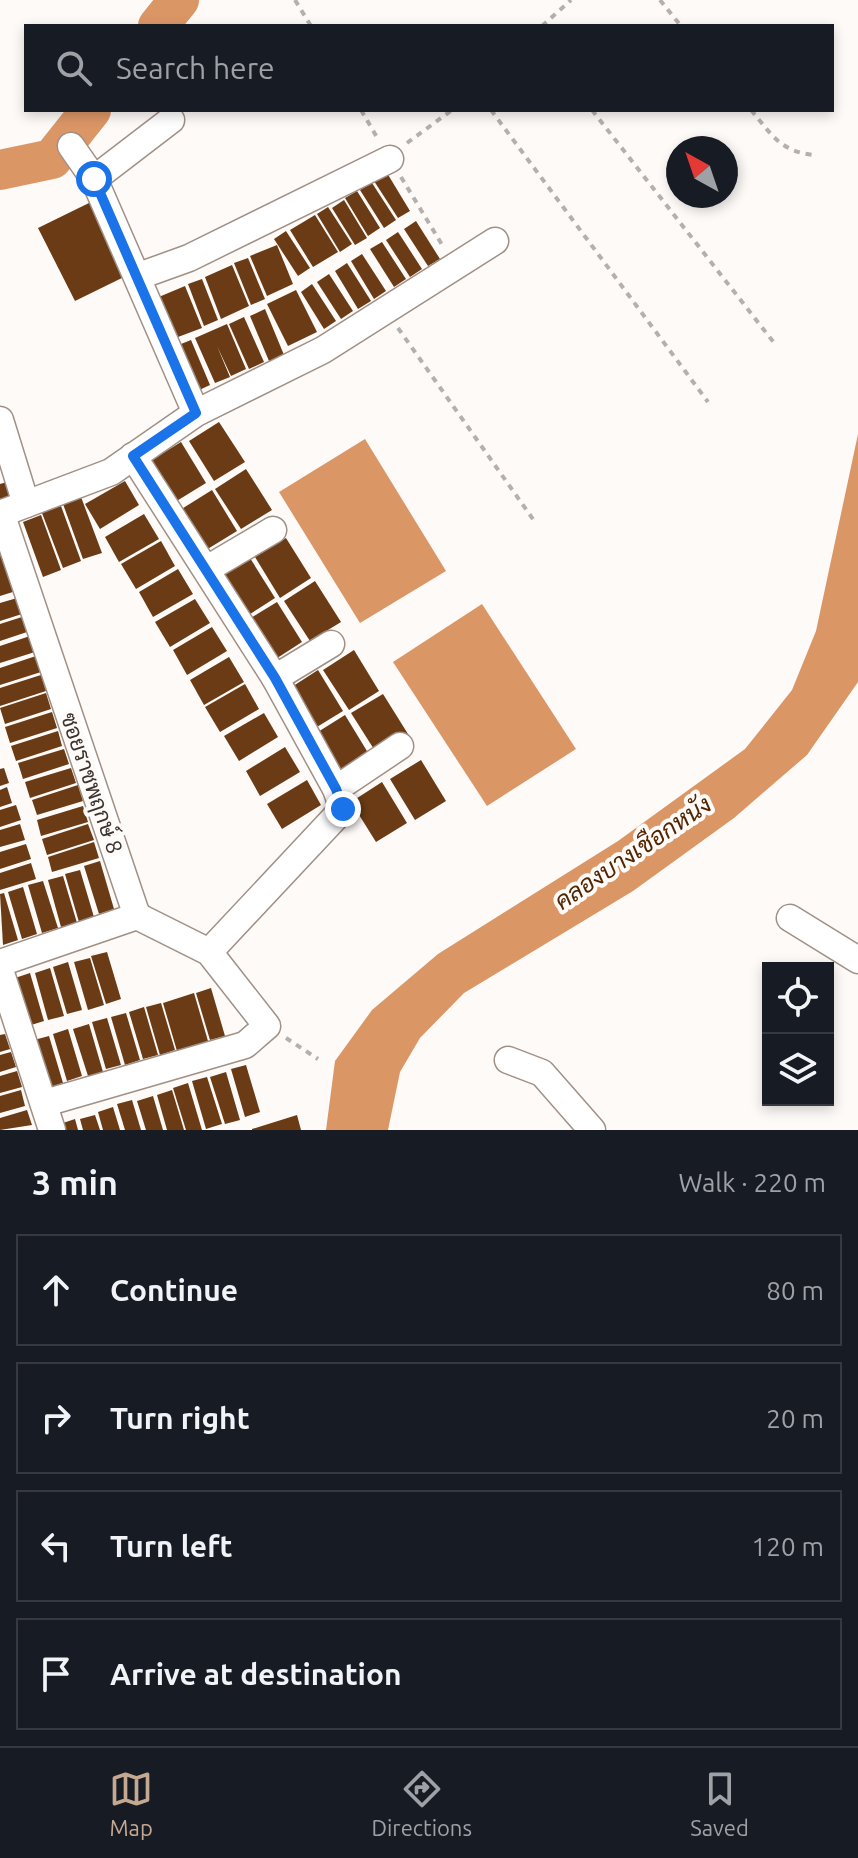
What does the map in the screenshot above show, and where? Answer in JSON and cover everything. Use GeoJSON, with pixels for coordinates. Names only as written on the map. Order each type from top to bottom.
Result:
{"type":"FeatureCollection","features":[{"type":"Feature","properties":{"kind":"street"},"geometry":{"type":"LineString","coordinates":[[94,179],[171,120]]}},
{"type":"Feature","properties":{"kind":"street"},"geometry":{"type":"LineString","coordinates":[[71,146],[94,179],[139,276],[196,413]]}},
{"type":"Feature","properties":{"kind":"street"},"geometry":{"type":"LineString","coordinates":[[139,276],[189,258],[390,159]]}},
{"type":"Feature","properties":{"kind":"street"},"geometry":{"type":"LineString","coordinates":[[0,514],[111,472],[196,413],[323,350],[495,241]]}},
{"type":"Feature","properties":{"kind":"street"},"geometry":{"type":"LineString","coordinates":[[0,420],[26,504]]}},
{"type":"Feature","properties":{"kind":"street"},"geometry":{"type":"LineString","coordinates":[[133,456],[275,678],[336,789],[343,809],[209,952]]}},
{"type":"Feature","properties":{"kind":"street","name":"ซอยราชพฤกษ์ 8"},"geometry":{"type":"LineString","coordinates":[[0,514],[137,916]]}},
{"type":"Feature","properties":{"kind":"street"},"geometry":{"type":"LineString","coordinates":[[207,569],[273,530]]}},
{"type":"Feature","properties":{"kind":"street"},"geometry":{"type":"LineString","coordinates":[[275,678],[331,644]]}},
{"type":"Feature","properties":{"kind":"street"},"geometry":{"type":"LineString","coordinates":[[336,789],[400,746]]}},
{"type":"Feature","properties":{"kind":"street"},"geometry":{"type":"LineString","coordinates":[[0,963],[137,916],[209,952],[267,1026],[245,1045],[45,1103]]}},
{"type":"Feature","properties":{"kind":"street"},"geometry":{"type":"LineString","coordinates":[[790,918],[858,960]]}},
{"type":"Feature","properties":{"kind":"street"},"geometry":{"type":"LineString","coordinates":[[0,970],[52,1130]]}},
{"type":"Feature","properties":{"kind":"street"},"geometry":{"type":"LineString","coordinates":[[508,1060],[542,1073],[592,1130]]}},
{"type":"Feature","properties":{"kind":"path"},"geometry":{"type":"LineString","coordinates":[[295,0],[310,24]]}},
{"type":"Feature","properties":{"kind":"path"},"geometry":{"type":"LineString","coordinates":[[544,24],[571,0]]}},
{"type":"Feature","properties":{"kind":"path"},"geometry":{"type":"LineString","coordinates":[[660,0],[679,24]]}},
{"type":"Feature","properties":{"kind":"path"},"geometry":{"type":"LineString","coordinates":[[362,112],[456,267]]}},
{"type":"Feature","properties":{"kind":"path"},"geometry":{"type":"LineString","coordinates":[[390,159],[424,128],[449,112]]}},
{"type":"Feature","properties":{"kind":"path"},"geometry":{"type":"LineString","coordinates":[[492,112],[708,402]]}},
{"type":"Feature","properties":{"kind":"path"},"geometry":{"type":"LineString","coordinates":[[594,112],[775,344]]}},
{"type":"Feature","properties":{"kind":"path"},"geometry":{"type":"LineString","coordinates":[[753,112],[778,142],[792,153],[813,155]]}},
{"type":"Feature","properties":{"kind":"path"},"geometry":{"type":"LineString","coordinates":[[386,311],[535,522]]}},
{"type":"Feature","properties":{"kind":"path"},"geometry":{"type":"LineString","coordinates":[[267,1026],[318,1059]]}},
{"type":"Feature","properties":{"kind":"water","name":"คลองบางเชือกหนัง"},"geometry":{"type":"Polygon","coordinates":[[[858,434],[858,682],[807,755],[734,818],[633,891],[464,993],[420,1038],[400,1072],[388,1130],[326,1130],[335,1061],[372,1010],[438,954],[618,841],[745,749],[792,690],[816,631],[858,434]]]}},
{"type":"Feature","properties":{"kind":"water"},"geometry":{"type":"Polygon","coordinates":[[[365,439],[446,571],[360,623],[279,492],[365,439]]]}},
{"type":"Feature","properties":{"kind":"water"},"geometry":{"type":"Polygon","coordinates":[[[482,604],[576,749],[487,806],[393,662],[482,604]]]}},
{"type":"Feature","properties":{"kind":"building"},"geometry":{"type":"Polygon","coordinates":[[[387,173],[410,211],[398,218],[374,181],[387,173]]]}},
{"type":"Feature","properties":{"kind":"building"},"geometry":{"type":"Polygon","coordinates":[[[372,183],[396,220],[384,228],[360,190],[372,183]]]}},
{"type":"Feature","properties":{"kind":"building"},"geometry":{"type":"Polygon","coordinates":[[[357,191],[380,228],[368,236],[345,198],[357,191]]]}},
{"type":"Feature","properties":{"kind":"building"},"geometry":{"type":"Polygon","coordinates":[[[344,200],[367,238],[355,245],[332,208],[344,200]]]}},
{"type":"Feature","properties":{"kind":"building"},"geometry":{"type":"Polygon","coordinates":[[[91,202],[128,275],[75,301],[38,228],[91,202]]]}},
{"type":"Feature","properties":{"kind":"building"},"geometry":{"type":"Polygon","coordinates":[[[328,207],[352,244],[340,252],[317,214],[328,207]]]}},
{"type":"Feature","properties":{"kind":"building"},"geometry":{"type":"Polygon","coordinates":[[[315,215],[338,252],[313,267],[290,230],[315,215]]]}},
{"type":"Feature","properties":{"kind":"building"},"geometry":{"type":"Polygon","coordinates":[[[416,221],[440,259],[428,266],[404,229],[416,221]]]}},
{"type":"Feature","properties":{"kind":"building"},"geometry":{"type":"Polygon","coordinates":[[[286,231],[310,268],[298,276],[274,239],[286,231]]]}},
{"type":"Feature","properties":{"kind":"building"},"geometry":{"type":"Polygon","coordinates":[[[398,232],[422,269],[410,277],[386,240],[398,232]]]}},
{"type":"Feature","properties":{"kind":"building"},"geometry":{"type":"Polygon","coordinates":[[[382,242],[406,279],[394,287],[370,249],[382,242]]]}},
{"type":"Feature","properties":{"kind":"building"},"geometry":{"type":"Polygon","coordinates":[[[277,245],[293,284],[267,296],[250,256],[277,245]]]}},
{"type":"Feature","properties":{"kind":"building"},"geometry":{"type":"Polygon","coordinates":[[[362,254],[386,291],[374,299],[351,261],[362,254]]]}},
{"type":"Feature","properties":{"kind":"building"},"geometry":{"type":"Polygon","coordinates":[[[248,258],[265,299],[251,305],[234,263],[248,258]]]}},
{"type":"Feature","properties":{"kind":"building"},"geometry":{"type":"Polygon","coordinates":[[[347,263],[371,301],[358,309],[335,271],[347,263]]]}},
{"type":"Feature","properties":{"kind":"building"},"geometry":{"type":"Polygon","coordinates":[[[232,265],[249,306],[221,319],[205,277],[232,265]]]}},
{"type":"Feature","properties":{"kind":"building"},"geometry":{"type":"Polygon","coordinates":[[[329,274],[353,311],[341,319],[317,282],[329,274]]]}},
{"type":"Feature","properties":{"kind":"building"},"geometry":{"type":"Polygon","coordinates":[[[202,279],[218,320],[204,326],[188,284],[202,279]]]}},
{"type":"Feature","properties":{"kind":"building"},"geometry":{"type":"Polygon","coordinates":[[[312,284],[336,321],[324,329],[301,292],[312,284]]]}},
{"type":"Feature","properties":{"kind":"building"},"geometry":{"type":"Polygon","coordinates":[[[185,286],[202,328],[170,340],[154,299],[185,286]]]}},
{"type":"Feature","properties":{"kind":"building"},"geometry":{"type":"Polygon","coordinates":[[[296,290],[317,332],[288,346],[267,304],[296,290]]]}},
{"type":"Feature","properties":{"kind":"building"},"geometry":{"type":"Polygon","coordinates":[[[265,309],[284,355],[269,361],[250,316],[265,309]]]}},
{"type":"Feature","properties":{"kind":"building"},"geometry":{"type":"Polygon","coordinates":[[[244,317],[264,362],[249,369],[229,324],[244,317]]]}},
{"type":"Feature","properties":{"kind":"building"},"geometry":{"type":"Polygon","coordinates":[[[227,324],[246,369],[231,376],[217,346],[230,377],[215,383],[195,338],[227,324]]]}},
{"type":"Feature","properties":{"kind":"building"},"geometry":{"type":"Polygon","coordinates":[[[191,340],[210,385],[195,392],[176,346],[191,340]]]}},
{"type":"Feature","properties":{"kind":"building"},"geometry":{"type":"Polygon","coordinates":[[[219,422],[245,462],[214,481],[189,441],[219,422]]]}},
{"type":"Feature","properties":{"kind":"building"},"geometry":{"type":"Polygon","coordinates":[[[181,442],[206,483],[175,502],[150,461],[181,442]]]}},
{"type":"Feature","properties":{"kind":"building"},"geometry":{"type":"Polygon","coordinates":[[[246,469],[272,510],[241,529],[215,489],[246,469]]]}},
{"type":"Feature","properties":{"kind":"building"},"geometry":{"type":"Polygon","coordinates":[[[125,481],[139,505],[100,529],[85,504],[125,481]]]}},
{"type":"Feature","properties":{"kind":"building"},"geometry":{"type":"Polygon","coordinates":[[[7,482],[12,497],[0,501],[0,484],[7,482]]]}},
{"type":"Feature","properties":{"kind":"building"},"geometry":{"type":"Polygon","coordinates":[[[212,490],[237,531],[206,550],[180,510],[212,490]]]}},
{"type":"Feature","properties":{"kind":"building"},"geometry":{"type":"Polygon","coordinates":[[[81,497],[102,553],[83,559],[63,504],[81,497]]]}},
{"type":"Feature","properties":{"kind":"building"},"geometry":{"type":"Polygon","coordinates":[[[61,506],[81,561],[63,568],[42,513],[61,506]]]}},
{"type":"Feature","properties":{"kind":"building"},"geometry":{"type":"Polygon","coordinates":[[[144,514],[159,539],[119,562],[105,537],[144,514]]]}},
{"type":"Feature","properties":{"kind":"building"},"geometry":{"type":"Polygon","coordinates":[[[41,515],[61,570],[43,577],[23,522],[41,515]]]}},
{"type":"Feature","properties":{"kind":"building"},"geometry":{"type":"Polygon","coordinates":[[[286,538],[311,578],[280,598],[255,557],[286,538]]]}},
{"type":"Feature","properties":{"kind":"building"},"geometry":{"type":"Polygon","coordinates":[[[0,541],[16,591],[0,596],[0,541]]]}},
{"type":"Feature","properties":{"kind":"building"},"geometry":{"type":"Polygon","coordinates":[[[161,541],[175,566],[136,589],[121,564],[161,541]]]}},
{"type":"Feature","properties":{"kind":"building"},"geometry":{"type":"Polygon","coordinates":[[[250,558],[275,598],[244,618],[219,577],[250,558]]]}},
{"type":"Feature","properties":{"kind":"building"},"geometry":{"type":"Polygon","coordinates":[[[178,569],[193,594],[153,617],[139,592],[178,569]]]}},
{"type":"Feature","properties":{"kind":"building"},"geometry":{"type":"Polygon","coordinates":[[[315,581],[341,622],[310,641],[284,601],[315,581]]]}},
{"type":"Feature","properties":{"kind":"building"},"geometry":{"type":"Polygon","coordinates":[[[17,598],[22,614],[0,621],[0,603],[17,598]]]}},
{"type":"Feature","properties":{"kind":"building"},"geometry":{"type":"Polygon","coordinates":[[[195,599],[210,623],[170,647],[155,622],[195,599]]]}},
{"type":"Feature","properties":{"kind":"building"},"geometry":{"type":"Polygon","coordinates":[[[277,602],[302,642],[271,662],[246,621],[277,602]]]}},
{"type":"Feature","properties":{"kind":"building"},"geometry":{"type":"Polygon","coordinates":[[[22,617],[27,632],[0,641],[0,624],[22,617]]]}},
{"type":"Feature","properties":{"kind":"building"},"geometry":{"type":"Polygon","coordinates":[[[212,627],[227,651],[187,675],[173,650],[212,627]]]}},
{"type":"Feature","properties":{"kind":"building"},"geometry":{"type":"Polygon","coordinates":[[[30,636],[35,652],[0,663],[0,646],[30,636]]]}},
{"type":"Feature","properties":{"kind":"building"},"geometry":{"type":"Polygon","coordinates":[[[354,650],[379,691],[349,710],[323,670],[354,650]]]}},
{"type":"Feature","properties":{"kind":"building"},"geometry":{"type":"Polygon","coordinates":[[[36,656],[41,672],[0,685],[0,668],[36,656]]]}},
{"type":"Feature","properties":{"kind":"building"},"geometry":{"type":"Polygon","coordinates":[[[229,657],[244,682],[204,705],[190,680],[229,657]]]}},
{"type":"Feature","properties":{"kind":"building"},"geometry":{"type":"Polygon","coordinates":[[[318,670],[343,711],[312,730],[287,690],[318,670]]]}},
{"type":"Feature","properties":{"kind":"building"},"geometry":{"type":"Polygon","coordinates":[[[41,675],[46,691],[0,706],[0,688],[41,675]]]}},
{"type":"Feature","properties":{"kind":"building"},"geometry":{"type":"Polygon","coordinates":[[[245,684],[259,709],[220,732],[205,707],[245,684]]]}},
{"type":"Feature","properties":{"kind":"building"},"geometry":{"type":"Polygon","coordinates":[[[46,693],[51,709],[5,724],[0,708],[46,693]]]}},
{"type":"Feature","properties":{"kind":"building"},"geometry":{"type":"Polygon","coordinates":[[[383,694],[408,734],[377,754],[351,713],[383,694]]]}},
{"type":"Feature","properties":{"kind":"building"},"geometry":{"type":"Polygon","coordinates":[[[52,712],[57,728],[10,743],[5,727],[52,712]]]}},
{"type":"Feature","properties":{"kind":"building"},"geometry":{"type":"Polygon","coordinates":[[[264,713],[278,737],[239,761],[224,736],[264,713]]]}},
{"type":"Feature","properties":{"kind":"building"},"geometry":{"type":"Polygon","coordinates":[[[345,715],[370,756],[339,775],[313,735],[345,715]]]}},
{"type":"Feature","properties":{"kind":"building"},"geometry":{"type":"Polygon","coordinates":[[[58,731],[62,746],[16,761],[11,746],[58,731]]]}},
{"type":"Feature","properties":{"kind":"building"},"geometry":{"type":"Polygon","coordinates":[[[285,747],[300,772],[260,796],[246,771],[285,747]]]}},
{"type":"Feature","properties":{"kind":"building"},"geometry":{"type":"Polygon","coordinates":[[[64,749],[69,764],[23,779],[18,763],[64,749]]]}},
{"type":"Feature","properties":{"kind":"building"},"geometry":{"type":"Polygon","coordinates":[[[421,760],[446,801],[415,820],[390,779],[421,760]]]}},
{"type":"Feature","properties":{"kind":"building"},"geometry":{"type":"Polygon","coordinates":[[[4,768],[9,783],[0,786],[0,769],[4,768]]]}},
{"type":"Feature","properties":{"kind":"building"},"geometry":{"type":"Polygon","coordinates":[[[71,768],[76,783],[30,798],[25,782],[71,768]]]}},
{"type":"Feature","properties":{"kind":"building"},"geometry":{"type":"Polygon","coordinates":[[[307,780],[321,805],[282,829],[267,804],[307,780]]]}},
{"type":"Feature","properties":{"kind":"building"},"geometry":{"type":"Polygon","coordinates":[[[382,782],[407,823],[376,842],[351,802],[382,782]]]}},
{"type":"Feature","properties":{"kind":"building"},"geometry":{"type":"Polygon","coordinates":[[[78,785],[83,801],[37,815],[32,800],[78,785]]]}},
{"type":"Feature","properties":{"kind":"building"},"geometry":{"type":"Polygon","coordinates":[[[7,787],[12,803],[0,807],[0,790],[7,787]]]}},
{"type":"Feature","properties":{"kind":"building"},"geometry":{"type":"Polygon","coordinates":[[[16,805],[21,820],[0,827],[0,810],[16,805]]]}},
{"type":"Feature","properties":{"kind":"building"},"geometry":{"type":"Polygon","coordinates":[[[83,806],[88,822],[41,836],[37,820],[83,806]]]}},
{"type":"Feature","properties":{"kind":"building"},"geometry":{"type":"Polygon","coordinates":[[[20,824],[25,840],[0,847],[0,830],[20,824]]]}},
{"type":"Feature","properties":{"kind":"building"},"geometry":{"type":"Polygon","coordinates":[[[88,824],[94,840],[47,855],[42,839],[88,824]]]}},
{"type":"Feature","properties":{"kind":"building"},"geometry":{"type":"Polygon","coordinates":[[[94,842],[99,858],[52,872],[48,857],[94,842]]]}},
{"type":"Feature","properties":{"kind":"building"},"geometry":{"type":"Polygon","coordinates":[[[26,844],[31,859],[0,869],[0,852],[26,844]]]}},
{"type":"Feature","properties":{"kind":"building"},"geometry":{"type":"Polygon","coordinates":[[[100,861],[114,909],[99,914],[84,866],[100,861]]]}},
{"type":"Feature","properties":{"kind":"building"},"geometry":{"type":"Polygon","coordinates":[[[31,863],[36,879],[0,890],[0,873],[31,863]]]}},
{"type":"Feature","properties":{"kind":"building"},"geometry":{"type":"Polygon","coordinates":[[[80,870],[94,917],[79,922],[65,874],[80,870]]]}},
{"type":"Feature","properties":{"kind":"building"},"geometry":{"type":"Polygon","coordinates":[[[63,876],[77,923],[61,927],[48,880],[63,876]]]}},
{"type":"Feature","properties":{"kind":"building"},"geometry":{"type":"Polygon","coordinates":[[[43,881],[58,928],[42,933],[28,885],[43,881]]]}},
{"type":"Feature","properties":{"kind":"building"},"geometry":{"type":"Polygon","coordinates":[[[23,887],[37,934],[22,939],[8,892],[23,887]]]}},
{"type":"Feature","properties":{"kind":"building"},"geometry":{"type":"Polygon","coordinates":[[[4,893],[18,940],[3,945],[0,894],[4,893]]]}},
{"type":"Feature","properties":{"kind":"building"},"geometry":{"type":"Polygon","coordinates":[[[107,952],[121,999],[106,1004],[91,956],[107,952]]]}},
{"type":"Feature","properties":{"kind":"building"},"geometry":{"type":"Polygon","coordinates":[[[90,958],[104,1005],[88,1010],[74,962],[90,958]]]}},
{"type":"Feature","properties":{"kind":"building"},"geometry":{"type":"Polygon","coordinates":[[[68,962],[82,1010],[67,1014],[53,967],[68,962]]]}},
{"type":"Feature","properties":{"kind":"building"},"geometry":{"type":"Polygon","coordinates":[[[50,968],[64,1016],[48,1020],[35,973],[50,968]]]}},
{"type":"Feature","properties":{"kind":"building"},"geometry":{"type":"Polygon","coordinates":[[[30,973],[44,1021],[28,1026],[15,978],[30,973]]]}},
{"type":"Feature","properties":{"kind":"building"},"geometry":{"type":"Polygon","coordinates":[[[211,988],[225,1036],[210,1040],[196,993],[211,988]]]}},
{"type":"Feature","properties":{"kind":"building"},"geometry":{"type":"Polygon","coordinates":[[[194,993],[208,1041],[177,1051],[163,1003],[194,993]]]}},
{"type":"Feature","properties":{"kind":"building"},"geometry":{"type":"Polygon","coordinates":[[[161,1003],[175,1050],[160,1055],[146,1007],[161,1003]]]}},
{"type":"Feature","properties":{"kind":"building"},"geometry":{"type":"Polygon","coordinates":[[[144,1007],[158,1055],[143,1059],[129,1012],[144,1007]]]}},
{"type":"Feature","properties":{"kind":"building"},"geometry":{"type":"Polygon","coordinates":[[[126,1013],[140,1060],[125,1065],[111,1017],[126,1013]]]}},
{"type":"Feature","properties":{"kind":"building"},"geometry":{"type":"Polygon","coordinates":[[[107,1018],[121,1065],[106,1069],[92,1022],[107,1018]]]}},
{"type":"Feature","properties":{"kind":"building"},"geometry":{"type":"Polygon","coordinates":[[[89,1024],[103,1072],[88,1076],[73,1029],[89,1024]]]}},
{"type":"Feature","properties":{"kind":"building"},"geometry":{"type":"Polygon","coordinates":[[[68,1029],[82,1076],[67,1081],[53,1034],[68,1029]]]}},
{"type":"Feature","properties":{"kind":"building"},"geometry":{"type":"Polygon","coordinates":[[[5,1034],[10,1049],[0,1052],[0,1035],[5,1034]]]}},
{"type":"Feature","properties":{"kind":"building"},"geometry":{"type":"Polygon","coordinates":[[[49,1036],[63,1083],[48,1088],[34,1040],[49,1036]]]}},
{"type":"Feature","properties":{"kind":"building"},"geometry":{"type":"Polygon","coordinates":[[[11,1052],[16,1067],[0,1072],[0,1055],[11,1052]]]}},
{"type":"Feature","properties":{"kind":"building"},"geometry":{"type":"Polygon","coordinates":[[[246,1065],[260,1112],[245,1117],[231,1069],[246,1065]]]}},
{"type":"Feature","properties":{"kind":"building"},"geometry":{"type":"Polygon","coordinates":[[[17,1071],[22,1087],[0,1093],[0,1076],[17,1071]]]}},
{"type":"Feature","properties":{"kind":"building"},"geometry":{"type":"Polygon","coordinates":[[[226,1072],[240,1120],[225,1124],[210,1077],[226,1072]]]}},
{"type":"Feature","properties":{"kind":"building"},"geometry":{"type":"Polygon","coordinates":[[[207,1077],[222,1124],[206,1129],[192,1081],[207,1077]]]}},
{"type":"Feature","properties":{"kind":"building"},"geometry":{"type":"Polygon","coordinates":[[[188,1083],[202,1130],[186,1130],[173,1088],[188,1083]]]}},
{"type":"Feature","properties":{"kind":"building"},"geometry":{"type":"Polygon","coordinates":[[[21,1090],[25,1106],[0,1113],[0,1096],[21,1090]]]}},
{"type":"Feature","properties":{"kind":"building"},"geometry":{"type":"Polygon","coordinates":[[[172,1090],[184,1130],[167,1130],[157,1095],[172,1090]]]}},
{"type":"Feature","properties":{"kind":"building"},"geometry":{"type":"Polygon","coordinates":[[[153,1096],[163,1130],[146,1130],[137,1101],[153,1096]]]}},
{"type":"Feature","properties":{"kind":"building"},"geometry":{"type":"Polygon","coordinates":[[[132,1100],[141,1130],[125,1130],[117,1104],[132,1100]]]}},
{"type":"Feature","properties":{"kind":"building"},"geometry":{"type":"Polygon","coordinates":[[[113,1107],[120,1130],[103,1130],[98,1112],[113,1107]]]}},
{"type":"Feature","properties":{"kind":"building"},"geometry":{"type":"Polygon","coordinates":[[[27,1110],[32,1125],[0,1130],[0,1118],[27,1110]]]}},
{"type":"Feature","properties":{"kind":"building"},"geometry":{"type":"Polygon","coordinates":[[[95,1115],[100,1130],[83,1130],[80,1119],[95,1115]]]}},
{"type":"Feature","properties":{"kind":"building"},"geometry":{"type":"Polygon","coordinates":[[[297,1115],[301,1130],[252,1130],[252,1129],[297,1115]]]}},
{"type":"Feature","properties":{"kind":"building"},"geometry":{"type":"Polygon","coordinates":[[[75,1119],[78,1130],[62,1130],[60,1124],[75,1119]]]}},
{"type":"Feature","properties":{"kind":"waterway"},"geometry":{"type":"LineString","coordinates":[[160,24],[179,0]]}},
{"type":"Feature","properties":{"kind":"waterway"},"geometry":{"type":"LineString","coordinates":[[0,170],[52,159],[89,112]]}},
{"type":"Feature","properties":{"kind":"route"},"geometry":{"type":"LineString","coordinates":[[94,179],[139,276],[196,413],[133,456],[275,678],[336,789],[343,809]]}}]}
